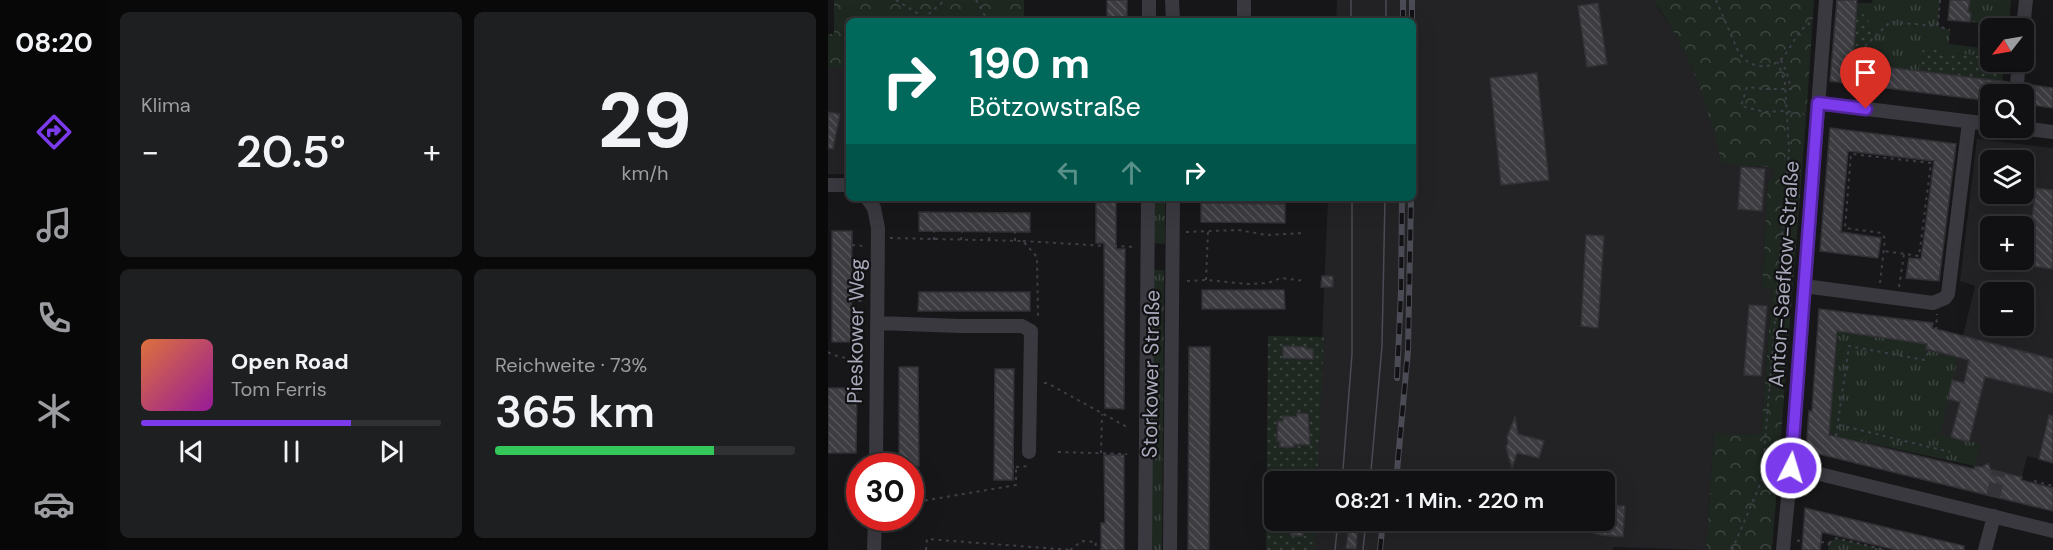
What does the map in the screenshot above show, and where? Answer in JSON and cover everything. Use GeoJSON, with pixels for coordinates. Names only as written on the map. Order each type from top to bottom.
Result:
{"type":"FeatureCollection","features":[{"type":"Feature","properties":{"kind":"street"},"geometry":{"type":"LineString","coordinates":[[1149,0],[1149,18]]}},
{"type":"Feature","properties":{"kind":"street"},"geometry":{"type":"LineString","coordinates":[[1172,0],[1173,18]]}},
{"type":"Feature","properties":{"kind":"street","name":"Anton-Saefkow-Straße"},"geometry":{"type":"LineString","coordinates":[[1783,550],[1826,0]]}},
{"type":"Feature","properties":{"kind":"street"},"geometry":{"type":"LineString","coordinates":[[2024,18],[2026,0]]}},
{"type":"Feature","properties":{"kind":"street"},"geometry":{"type":"LineString","coordinates":[[2017,83],[2018,72]]}},
{"type":"Feature","properties":{"kind":"street"},"geometry":{"type":"LineString","coordinates":[[1818,103],[1980,123]]}},
{"type":"Feature","properties":{"kind":"street"},"geometry":{"type":"LineString","coordinates":[[1804,286],[1933,303],[1945,298],[1948,294],[1969,122]]}},
{"type":"Feature","properties":{"kind":"street"},"geometry":{"type":"LineString","coordinates":[[2034,130],[2053,132]]}},
{"type":"Feature","properties":{"kind":"street"},"geometry":{"type":"LineString","coordinates":[[828,185],[846,185]]}},
{"type":"Feature","properties":{"kind":"street","name":"Pieskower Weg"},"geometry":{"type":"LineString","coordinates":[[869,201],[874,208],[878,237],[876,453]]}},
{"type":"Feature","properties":{"kind":"street","name":"Storkower Straße"},"geometry":{"type":"LineString","coordinates":[[1145,550],[1148,201]]}},
{"type":"Feature","properties":{"kind":"street","name":"Storkower Straße"},"geometry":{"type":"LineString","coordinates":[[1170,550],[1173,201]]}},
{"type":"Feature","properties":{"kind":"street"},"geometry":{"type":"LineString","coordinates":[[1148,256],[1173,256]]}},
{"type":"Feature","properties":{"kind":"street"},"geometry":{"type":"LineString","coordinates":[[878,323],[1022,326],[1030,331],[1029,452]]}},
{"type":"Feature","properties":{"kind":"street"},"geometry":{"type":"LineString","coordinates":[[1791,468],[2053,531]]}},
{"type":"Feature","properties":{"kind":"street"},"geometry":{"type":"LineString","coordinates":[[1985,550],[1995,516]]}},
{"type":"Feature","properties":{"kind":"street"},"geometry":{"type":"LineString","coordinates":[[874,550],[875,531]]}},
{"type":"Feature","properties":{"kind":"path"},"geometry":{"type":"LineString","coordinates":[[896,0],[921,18]]}},
{"type":"Feature","properties":{"kind":"path"},"geometry":{"type":"LineString","coordinates":[[926,18],[945,0]]}},
{"type":"Feature","properties":{"kind":"path"},"geometry":{"type":"LineString","coordinates":[[976,0],[986,18]]}},
{"type":"Feature","properties":{"kind":"path"},"geometry":{"type":"LineString","coordinates":[[1716,0],[1742,56],[1748,62],[1758,66],[1767,66],[1779,61],[1793,45],[1800,30],[1810,23]]}},
{"type":"Feature","properties":{"kind":"path"},"geometry":{"type":"LineString","coordinates":[[1938,26],[1940,0]]}},
{"type":"Feature","properties":{"kind":"path"},"geometry":{"type":"LineString","coordinates":[[1853,54],[1857,54],[1890,22],[1938,26],[1950,30]]}},
{"type":"Feature","properties":{"kind":"path"},"geometry":{"type":"LineString","coordinates":[[1732,550],[1762,480],[1788,168],[1787,111],[1779,61]]}},
{"type":"Feature","properties":{"kind":"path"},"geometry":{"type":"LineString","coordinates":[[1779,61],[1787,73],[1791,89],[1747,87],[1741,106],[1765,112],[1787,111],[1807,114]]}},
{"type":"Feature","properties":{"kind":"path"},"geometry":{"type":"LineString","coordinates":[[1880,285],[1885,239],[1882,233],[1845,228],[1851,154],[1931,164],[1919,256],[1884,251]]}},
{"type":"Feature","properties":{"kind":"path"},"geometry":{"type":"LineString","coordinates":[[1206,280],[1208,230]]}},
{"type":"Feature","properties":{"kind":"path"},"geometry":{"type":"LineString","coordinates":[[1186,232],[1238,230],[1267,236],[1304,233]]}},
{"type":"Feature","properties":{"kind":"path"},"geometry":{"type":"LineString","coordinates":[[934,231],[934,240]]}},
{"type":"Feature","properties":{"kind":"path"},"geometry":{"type":"LineString","coordinates":[[962,231],[962,240]]}},
{"type":"Feature","properties":{"kind":"path"},"geometry":{"type":"LineString","coordinates":[[989,240],[990,232]]}},
{"type":"Feature","properties":{"kind":"path"},"geometry":{"type":"LineString","coordinates":[[1015,232],[1015,241]]}},
{"type":"Feature","properties":{"kind":"path"},"geometry":{"type":"LineString","coordinates":[[878,237],[1107,246]]}},
{"type":"Feature","properties":{"kind":"path"},"geometry":{"type":"LineString","coordinates":[[1023,241],[1036,257],[1038,272],[1038,324],[1030,331]]}},
{"type":"Feature","properties":{"kind":"path"},"geometry":{"type":"LineString","coordinates":[[1114,246],[1128,247]]}},
{"type":"Feature","properties":{"kind":"path"},"geometry":{"type":"LineString","coordinates":[[1899,288],[1904,254]]}},
{"type":"Feature","properties":{"kind":"path"},"geometry":{"type":"LineString","coordinates":[[1185,280],[1248,284],[1268,284],[1281,278],[1305,280]]}},
{"type":"Feature","properties":{"kind":"path"},"geometry":{"type":"LineString","coordinates":[[1936,330],[1937,314]]}},
{"type":"Feature","properties":{"kind":"path"},"geometry":{"type":"LineString","coordinates":[[1836,436],[1849,346],[1924,360],[1930,350]]}},
{"type":"Feature","properties":{"kind":"path"},"geometry":{"type":"LineString","coordinates":[[829,354],[850,358],[861,364],[866,375]]}},
{"type":"Feature","properties":{"kind":"path"},"geometry":{"type":"LineString","coordinates":[[1038,382],[1047,383],[1127,427]]}},
{"type":"Feature","properties":{"kind":"path"},"geometry":{"type":"LineString","coordinates":[[1101,453],[1102,413]]}},
{"type":"Feature","properties":{"kind":"path"},"geometry":{"type":"LineString","coordinates":[[1839,424],[1950,452]]}},
{"type":"Feature","properties":{"kind":"path"},"geometry":{"type":"LineString","coordinates":[[1058,452],[1126,454]]}},
{"type":"Feature","properties":{"kind":"path"},"geometry":{"type":"LineString","coordinates":[[1764,454],[1783,455]]}},
{"type":"Feature","properties":{"kind":"path"},"geometry":{"type":"LineString","coordinates":[[924,501],[1016,485],[1016,466],[1013,466]]}},
{"type":"Feature","properties":{"kind":"path"},"geometry":{"type":"LineString","coordinates":[[1762,480],[1781,481]]}},
{"type":"Feature","properties":{"kind":"path"},"geometry":{"type":"LineString","coordinates":[[2034,481],[2053,486]]}},
{"type":"Feature","properties":{"kind":"path"},"geometry":{"type":"LineString","coordinates":[[1821,542],[1828,543],[1836,538],[1886,550]]}},
{"type":"Feature","properties":{"kind":"path"},"geometry":{"type":"LineString","coordinates":[[926,550],[927,539],[1070,550],[1082,541],[1096,542],[1095,550]]}},
{"type":"Feature","properties":{"kind":"path"},"geometry":{"type":"LineString","coordinates":[[1828,543],[1828,550]]}},
{"type":"Feature","properties":{"kind":"shaded area"},"geometry":{"type":"Polygon","coordinates":[[[1337,0],[1653,0],[1683,46],[1707,106],[1774,166],[1772,182],[1768,182],[1762,287],[1772,288],[1761,434],[1714,433],[1706,550],[1613,547],[1613,550],[1313,550],[1314,531],[1615,531],[1615,471],[1316,471],[1328,201],[1416,201],[1416,18],[1336,18],[1337,0]]]}},
{"type":"Feature","properties":{"kind":"shaded area"},"geometry":{"type":"Polygon","coordinates":[[[828,67],[846,69],[846,174],[828,174],[828,67]]]}},
{"type":"Feature","properties":{"kind":"shaded area"},"geometry":{"type":"Polygon","coordinates":[[[1977,139],[2053,148],[2053,463],[2027,456],[2022,477],[1975,466],[1981,444],[1939,434],[1975,286],[1960,281],[1977,139]]]}},
{"type":"Feature","properties":{"kind":"green space"},"geometry":{"type":"Polygon","coordinates":[[[834,0],[1024,0],[1024,18],[846,18],[846,69],[828,67],[828,34],[834,34],[834,0]]]}},
{"type":"Feature","properties":{"kind":"green space"},"geometry":{"type":"Polygon","coordinates":[[[1653,0],[1814,0],[1772,550],[1706,550],[1714,433],[1761,434],[1772,289],[1762,287],[1768,181],[1772,181],[1774,167],[1722,164],[1696,78],[1678,39],[1653,0]]]}},
{"type":"Feature","properties":{"kind":"green space"},"geometry":{"type":"Polygon","coordinates":[[[1873,0],[1940,0],[1938,26],[1950,30],[1949,44],[1980,48],[1980,56],[1946,52],[1929,46],[1923,49],[1919,71],[1853,63],[1854,46],[1867,15],[1856,13],[1857,3],[1871,3],[1873,0]]]}},
{"type":"Feature","properties":{"kind":"green space"},"geometry":{"type":"Polygon","coordinates":[[[1970,0],[2011,0],[2010,18],[1980,18],[1980,23],[1970,22],[1971,13],[1968,12],[1970,0]]]}},
{"type":"Feature","properties":{"kind":"green space"},"geometry":{"type":"Polygon","coordinates":[[[1856,13],[1867,15],[1872,34],[1862,46],[1854,46],[1856,13]]]}},
{"type":"Feature","properties":{"kind":"green space"},"geometry":{"type":"Polygon","coordinates":[[[1929,46],[1946,52],[1980,56],[1980,72],[2003,72],[2002,81],[1919,71],[1923,48],[1929,46]]]}},
{"type":"Feature","properties":{"kind":"green space"},"geometry":{"type":"Polygon","coordinates":[[[1151,201],[1165,201],[1165,244],[1151,243],[1151,201]]]}},
{"type":"Feature","properties":{"kind":"green space"},"geometry":{"type":"Polygon","coordinates":[[[1152,270],[1164,270],[1162,550],[1150,550],[1152,270]]]}},
{"type":"Feature","properties":{"kind":"green space"},"geometry":{"type":"Polygon","coordinates":[[[1835,330],[1927,343],[1927,350],[1958,357],[1940,434],[1981,444],[1975,466],[1827,434],[1837,342],[1834,341],[1835,330]]]}},
{"type":"Feature","properties":{"kind":"green space"},"geometry":{"type":"Polygon","coordinates":[[[1268,336],[1324,337],[1317,471],[1267,471],[1268,336]]]}},
{"type":"Feature","properties":{"kind":"green space"},"geometry":{"type":"Polygon","coordinates":[[[1266,531],[1315,531],[1314,550],[1266,550],[1266,531]]]}},
{"type":"Feature","properties":{"kind":"green space"},"geometry":{"type":"Polygon","coordinates":[[[1836,538],[1886,550],[1828,550],[1829,543],[1836,538]]]}},
{"type":"Feature","properties":{"kind":"building"},"geometry":{"type":"Polygon","coordinates":[[[1107,0],[1127,0],[1127,18],[1107,18],[1107,0]]]}},
{"type":"Feature","properties":{"kind":"building"},"geometry":{"type":"Polygon","coordinates":[[[1837,0],[1857,0],[1853,63],[2008,82],[2008,84],[1980,84],[1980,100],[1830,81],[1837,0]]]}},
{"type":"Feature","properties":{"kind":"building"},"geometry":{"type":"Polygon","coordinates":[[[1950,0],[1970,0],[1968,12],[1971,13],[1970,22],[1948,20],[1950,0]]]}},
{"type":"Feature","properties":{"kind":"building"},"geometry":{"type":"Polygon","coordinates":[[[1598,3],[1607,64],[1587,67],[1578,6],[1598,3]]]}},
{"type":"Feature","properties":{"kind":"building"},"geometry":{"type":"Polygon","coordinates":[[[1537,73],[1549,180],[1501,185],[1490,78],[1537,73]]]}},
{"type":"Feature","properties":{"kind":"building"},"geometry":{"type":"Polygon","coordinates":[[[2034,85],[2053,88],[2053,108],[2034,105],[2034,85]]]}},
{"type":"Feature","properties":{"kind":"building"},"geometry":{"type":"Polygon","coordinates":[[[828,112],[840,114],[833,149],[828,148],[828,112]]]}},
{"type":"Feature","properties":{"kind":"building"},"geometry":{"type":"Polygon","coordinates":[[[1830,128],[1956,144],[1939,281],[1906,278],[1909,258],[1921,259],[1934,161],[1848,151],[1841,232],[1881,238],[1878,258],[1820,251],[1830,128]]]}},
{"type":"Feature","properties":{"kind":"building"},"geometry":{"type":"Polygon","coordinates":[[[1741,167],[1765,169],[1762,211],[1738,209],[1741,167]]]}},
{"type":"Feature","properties":{"kind":"building"},"geometry":{"type":"Polygon","coordinates":[[[2036,188],[2053,190],[2053,269],[2034,266],[2036,188]]]}},
{"type":"Feature","properties":{"kind":"building"},"geometry":{"type":"Polygon","coordinates":[[[1096,201],[1116,201],[1116,249],[1125,249],[1124,409],[1105,408],[1104,243],[1096,243],[1096,201]]]}},
{"type":"Feature","properties":{"kind":"building"},"geometry":{"type":"Polygon","coordinates":[[[1201,203],[1285,204],[1285,223],[1201,222],[1201,203]]]}},
{"type":"Feature","properties":{"kind":"building"},"geometry":{"type":"Polygon","coordinates":[[[919,212],[1030,213],[1030,232],[919,231],[919,212]]]}},
{"type":"Feature","properties":{"kind":"building"},"geometry":{"type":"Polygon","coordinates":[[[832,231],[852,231],[851,342],[832,342],[832,231]]]}},
{"type":"Feature","properties":{"kind":"building"},"geometry":{"type":"Polygon","coordinates":[[[1586,235],[1604,236],[1598,328],[1581,326],[1586,235]]]}},
{"type":"Feature","properties":{"kind":"building"},"geometry":{"type":"Polygon","coordinates":[[[1322,276],[1333,276],[1333,287],[1321,287],[1322,276]]]}},
{"type":"Feature","properties":{"kind":"building"},"geometry":{"type":"Polygon","coordinates":[[[1202,290],[1284,290],[1285,309],[1202,309],[1202,290]]]}},
{"type":"Feature","properties":{"kind":"building"},"geometry":{"type":"Polygon","coordinates":[[[919,292],[1030,292],[1030,311],[918,311],[919,292]]]}},
{"type":"Feature","properties":{"kind":"building"},"geometry":{"type":"Polygon","coordinates":[[[1749,305],[1767,306],[1761,376],[1744,375],[1749,305]]]}},
{"type":"Feature","properties":{"kind":"building"},"geometry":{"type":"Polygon","coordinates":[[[1819,309],[1933,323],[1932,328],[2053,359],[2053,393],[1985,377],[1969,442],[1951,437],[1960,402],[1948,399],[1952,380],[1964,383],[1969,360],[1926,349],[1927,344],[1837,331],[1829,435],[1974,469],[1975,466],[1982,467],[1988,463],[1991,470],[2022,477],[2021,480],[2053,488],[2053,511],[1806,451],[1809,411],[1812,411],[1819,309]]]}},
{"type":"Feature","properties":{"kind":"building"},"geometry":{"type":"Polygon","coordinates":[[[1283,346],[1313,349],[1313,359],[1283,358],[1283,346]]]}},
{"type":"Feature","properties":{"kind":"building"},"geometry":{"type":"Polygon","coordinates":[[[1189,347],[1210,347],[1209,550],[1188,550],[1189,347]]]}},
{"type":"Feature","properties":{"kind":"building"},"geometry":{"type":"Polygon","coordinates":[[[899,367],[918,367],[919,453],[899,453],[899,367]]]}},
{"type":"Feature","properties":{"kind":"building"},"geometry":{"type":"Polygon","coordinates":[[[995,369],[1014,369],[1013,480],[994,480],[995,369]]]}},
{"type":"Feature","properties":{"kind":"building"},"geometry":{"type":"Polygon","coordinates":[[[828,388],[857,388],[856,453],[828,453],[828,388]]]}},
{"type":"Feature","properties":{"kind":"building"},"geometry":{"type":"Polygon","coordinates":[[[1297,413],[1308,414],[1310,445],[1294,444],[1294,447],[1280,447],[1280,441],[1277,441],[1278,421],[1283,421],[1283,416],[1297,417],[1297,413]]]}},
{"type":"Feature","properties":{"kind":"building"},"geometry":{"type":"Polygon","coordinates":[[[2049,415],[2053,416],[2053,463],[2039,459],[2049,415]]]}},
{"type":"Feature","properties":{"kind":"building"},"geometry":{"type":"Polygon","coordinates":[[[1515,417],[1518,434],[1544,441],[1539,458],[1517,453],[1512,468],[1506,448],[1507,437],[1515,417]]]}},
{"type":"Feature","properties":{"kind":"building"},"geometry":{"type":"Polygon","coordinates":[[[1104,455],[1124,455],[1124,550],[1101,550],[1101,523],[1105,523],[1104,455]]]}},
{"type":"Feature","properties":{"kind":"building"},"geometry":{"type":"Polygon","coordinates":[[[1615,505],[1625,506],[1623,537],[1600,535],[1588,531],[1615,531],[1615,505]]]}},
{"type":"Feature","properties":{"kind":"building"},"geometry":{"type":"Polygon","coordinates":[[[1805,508],[1964,546],[1964,550],[1896,550],[1822,532],[1820,550],[1802,550],[1805,508]]]}},
{"type":"Feature","properties":{"kind":"building"},"geometry":{"type":"Polygon","coordinates":[[[1291,531],[1303,531],[1303,536],[1291,536],[1291,531]]]}},
{"type":"Feature","properties":{"kind":"building"},"geometry":{"type":"Polygon","coordinates":[[[1348,531],[1358,531],[1356,549],[1346,548],[1348,531]]]}},
{"type":"Feature","properties":{"kind":"tunnel"},"geometry":{"type":"LineString","coordinates":[[1993,497],[1999,471]]}},
{"type":"Feature","properties":{"kind":"tram line"},"geometry":{"type":"LineString","coordinates":[[1351,0],[1351,18]]}},
{"type":"Feature","properties":{"kind":"tram line"},"geometry":{"type":"LineString","coordinates":[[1386,0],[1386,18]]}},
{"type":"Feature","properties":{"kind":"tram line"},"geometry":{"type":"LineString","coordinates":[[1343,471],[1352,354],[1352,201]]}},
{"type":"Feature","properties":{"kind":"tram line"},"geometry":{"type":"LineString","coordinates":[[1371,471],[1382,346],[1385,201]]}},
{"type":"Feature","properties":{"kind":"tram line"},"geometry":{"type":"LineString","coordinates":[[1335,550],[1337,531]]}},
{"type":"Feature","properties":{"kind":"tram line"},"geometry":{"type":"LineString","coordinates":[[1363,550],[1365,531]]}},
{"type":"Feature","properties":{"kind":"railway"},"geometry":{"type":"LineString","coordinates":[[1403,0],[1403,18]]}},
{"type":"Feature","properties":{"kind":"railway"},"geometry":{"type":"LineString","coordinates":[[1412,0],[1412,18]]}},
{"type":"Feature","properties":{"kind":"railway"},"geometry":{"type":"LineString","coordinates":[[1397,378],[1402,201]]}},
{"type":"Feature","properties":{"kind":"railway"},"geometry":{"type":"LineString","coordinates":[[1397,471],[1408,350],[1411,201]]}},
{"type":"Feature","properties":{"kind":"railway"},"geometry":{"type":"LineString","coordinates":[[1380,550],[1382,531]]}},
{"type":"Feature","properties":{"kind":"route"},"geometry":{"type":"LineString","coordinates":[[1791,468],[1818,103],[1866,109]]}}]}
